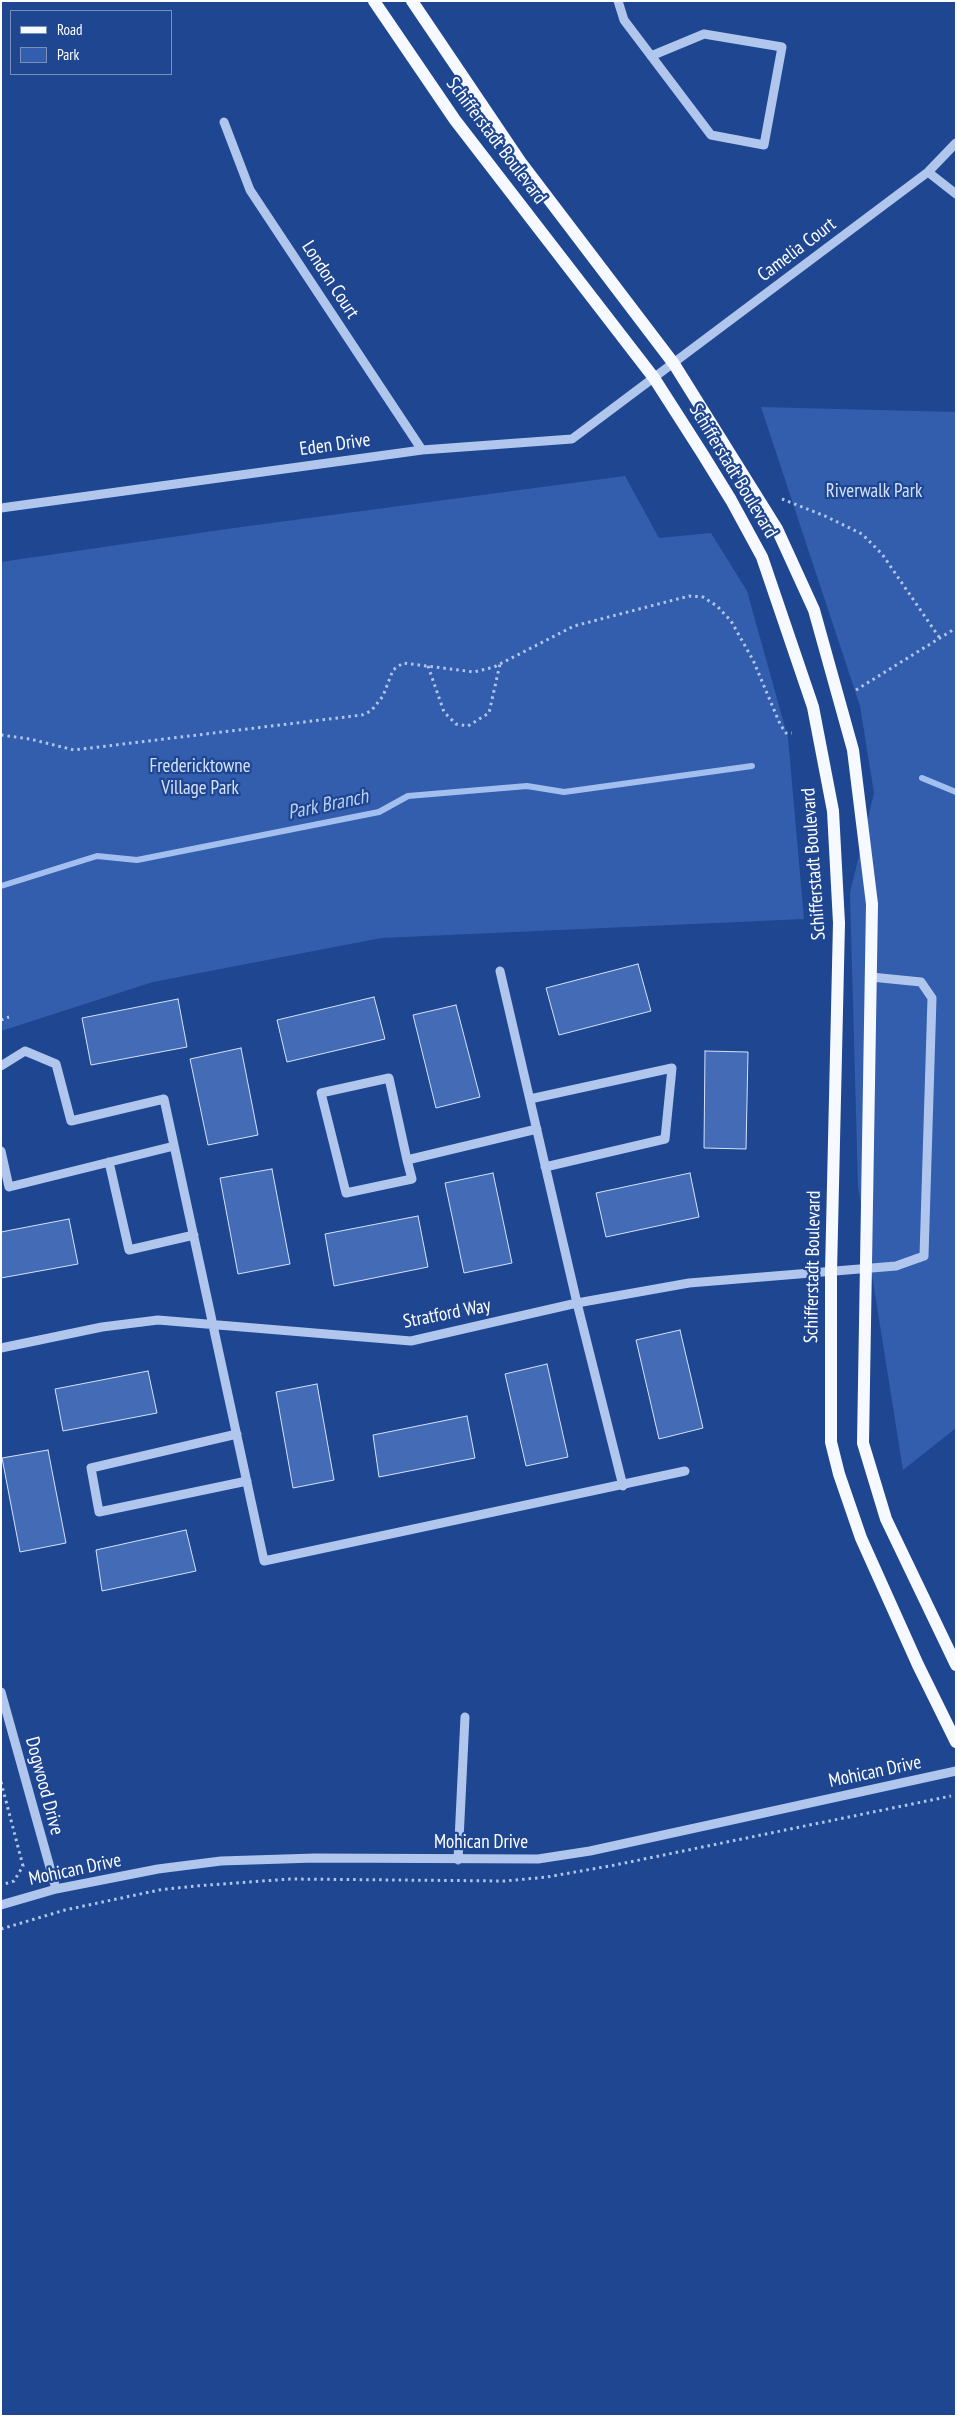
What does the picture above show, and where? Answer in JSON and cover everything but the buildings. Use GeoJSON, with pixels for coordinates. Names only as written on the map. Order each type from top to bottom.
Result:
{"type":"FeatureCollection","features":[{"type":"Feature","properties":{"kind":"main road","name":"Schifferstadt Boulevard"},"geometry":{"type":"LineString","coordinates":[[374,1],[455,120],[654,378],[731,500],[762,557],[814,707],[833,811],[839,923],[831,1272],[831,1442],[839,1474],[861,1538],[918,1664],[956,1742]]}},
{"type":"Feature","properties":{"kind":"main road","name":"Schifferstadt Boulevard"},"geometry":{"type":"LineString","coordinates":[[412,1],[522,164],[674,364],[777,529],[814,610],[853,750],[872,904],[867,1268],[862,1393],[863,1443],[886,1519],[956,1665]]}},
{"type":"Feature","properties":{"kind":"street"},"geometry":{"type":"LineString","coordinates":[[618,1],[624,20],[710,135],[764,144],[782,47],[704,34],[651,56]]}},
{"type":"Feature","properties":{"kind":"street","name":"London Court"},"geometry":{"type":"LineString","coordinates":[[224,122],[250,190],[422,450]]}},
{"type":"Feature","properties":{"kind":"street","name":"Camelia Court"},"geometry":{"type":"LineString","coordinates":[[654,378],[928,172],[956,143]]}},
{"type":"Feature","properties":{"kind":"street"},"geometry":{"type":"LineString","coordinates":[[928,172],[956,194]]}},
{"type":"Feature","properties":{"kind":"street","name":"Eden Drive"},"geometry":{"type":"LineString","coordinates":[[1,508],[422,450],[572,439],[654,378]]}},
{"type":"Feature","properties":{"kind":"street"},"geometry":{"type":"LineString","coordinates":[[500,971],[577,1303],[623,1486]]}},
{"type":"Feature","properties":{"kind":"street","name":"Stratford Way"},"geometry":{"type":"LineString","coordinates":[[1,1348],[102,1327],[158,1320],[411,1341],[577,1303],[688,1283],[896,1266],[924,1256],[932,998],[921,982],[871,977]]}},
{"type":"Feature","properties":{"kind":"street"},"geometry":{"type":"LineString","coordinates":[[1,1066],[25,1051],[56,1064],[71,1121],[164,1099],[264,1562],[686,1471]]}},
{"type":"Feature","properties":{"kind":"street"},"geometry":{"type":"LineString","coordinates":[[530,1099],[672,1068],[666,1139],[546,1167]]}},
{"type":"Feature","properties":{"kind":"street"},"geometry":{"type":"LineString","coordinates":[[389,1078],[408,1160],[412,1178],[346,1193],[321,1093],[389,1078]]}},
{"type":"Feature","properties":{"kind":"street"},"geometry":{"type":"LineString","coordinates":[[408,1160],[537,1130]]}},
{"type":"Feature","properties":{"kind":"street"},"geometry":{"type":"LineString","coordinates":[[1,1151],[9,1187],[174,1146]]}},
{"type":"Feature","properties":{"kind":"street"},"geometry":{"type":"LineString","coordinates":[[110,1162],[129,1250],[194,1235]]}},
{"type":"Feature","properties":{"kind":"street"},"geometry":{"type":"LineString","coordinates":[[237,1434],[91,1468],[99,1512],[247,1481]]}},
{"type":"Feature","properties":{"kind":"street","name":"Dogwood Drive"},"geometry":{"type":"LineString","coordinates":[[1,1692],[56,1889]]}},
{"type":"Feature","properties":{"kind":"street"},"geometry":{"type":"LineString","coordinates":[[458,1860],[466,1717]]}},
{"type":"Feature","properties":{"kind":"street","name":"Mohican Drive"},"geometry":{"type":"LineString","coordinates":[[1,1905],[56,1889],[158,1869],[221,1861],[315,1858],[538,1859],[590,1851],[956,1771]]}},
{"type":"Feature","properties":{"kind":"path"},"geometry":{"type":"LineString","coordinates":[[782,499],[826,516],[862,534],[882,554],[939,637]]}},
{"type":"Feature","properties":{"kind":"path"},"geometry":{"type":"LineString","coordinates":[[1,735],[30,739],[74,750],[362,715],[371,710],[383,696],[393,670],[403,663],[474,672],[500,664],[574,626],[689,596],[703,597],[717,606],[731,621],[753,660],[780,724],[786,733],[792,733]]}},
{"type":"Feature","properties":{"kind":"path"},"geometry":{"type":"LineString","coordinates":[[856,690],[956,628]]}},
{"type":"Feature","properties":{"kind":"path"},"geometry":{"type":"LineString","coordinates":[[428,666],[444,712],[456,724],[468,726],[489,713],[500,664]]}},
{"type":"Feature","properties":{"kind":"path"},"geometry":{"type":"LineString","coordinates":[[1,1020],[8,1017]]}},
{"type":"Feature","properties":{"kind":"path"},"geometry":{"type":"LineString","coordinates":[[1,1782],[23,1866],[14,1881],[1,1885]]}},
{"type":"Feature","properties":{"kind":"green space","name":"Riverwalk Park"},"geometry":{"type":"Polygon","coordinates":[[[761,407],[956,412],[956,1428],[903,1470],[858,1187],[850,893],[874,793],[860,706],[761,407]]]}},
{"type":"Feature","properties":{"kind":"green space","name":"Fredericktowne Village Park"},"geometry":{"type":"Polygon","coordinates":[[[625,476],[659,538],[711,533],[747,591],[788,738],[804,919],[381,938],[153,982],[1,1031],[1,562],[234,528],[625,476]]]}},
{"type":"Feature","properties":{"kind":"waterway","name":"Park Branch"},"geometry":{"type":"LineString","coordinates":[[1,886],[97,856],[137,860],[379,812],[408,796],[527,786],[564,792],[752,766]]}},
{"type":"Feature","properties":{"kind":"waterway","name":"Park Branch"},"geometry":{"type":"LineString","coordinates":[[922,778],[956,792]]}}]}
